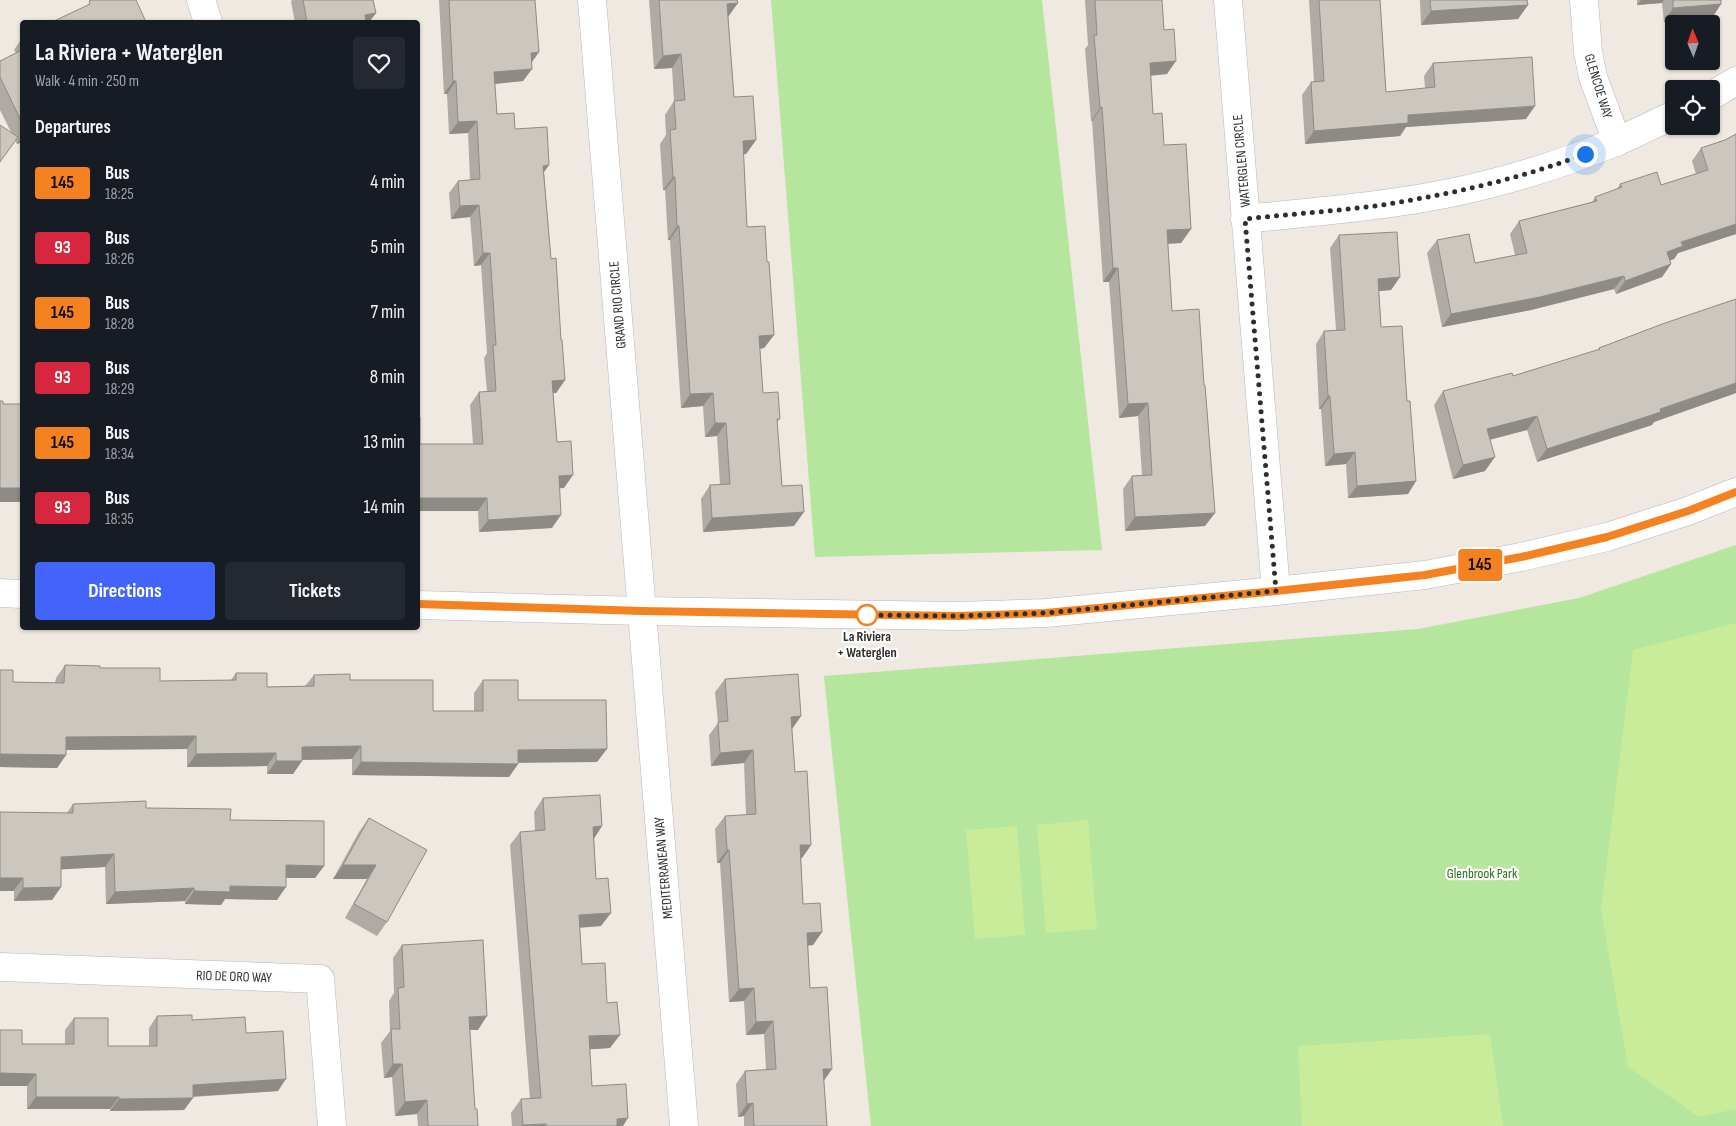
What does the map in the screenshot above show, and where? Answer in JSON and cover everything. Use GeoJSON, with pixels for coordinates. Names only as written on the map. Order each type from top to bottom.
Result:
{"type":"FeatureCollection","features":[{"type":"Feature","properties":{"kind":"street"},"geometry":{"type":"LineString","coordinates":[[201,0],[207,20]]}},
{"type":"Feature","properties":{"kind":"street","name":"GRAND RIO CIRCLE"},"geometry":{"type":"LineString","coordinates":[[592,0],[642,611]]}},
{"type":"Feature","properties":{"kind":"street","name":"WATERGLEN CIRCLE"},"geometry":{"type":"LineString","coordinates":[[1228,0],[1276,591]]}},
{"type":"Feature","properties":{"kind":"street","name":"GLENCOE WAY"},"geometry":{"type":"LineString","coordinates":[[1584,0],[1588,52],[1593,77],[1617,142]]}},
{"type":"Feature","properties":{"kind":"street"},"geometry":{"type":"LineString","coordinates":[[1720,91],[1736,81]]}},
{"type":"Feature","properties":{"kind":"street"},"geometry":{"type":"LineString","coordinates":[[1245,219],[1380,205],[1444,194],[1508,179],[1570,160],[1617,142],[1665,119]]}},
{"type":"Feature","properties":{"kind":"street"},"geometry":{"type":"LineString","coordinates":[[420,604],[642,611],[959,616],[1046,613],[1404,578],[1521,557],[1607,537],[1688,511],[1736,492]]}},
{"type":"Feature","properties":{"kind":"street"},"geometry":{"type":"LineString","coordinates":[[0,593],[20,594]]}},
{"type":"Feature","properties":{"kind":"street","name":"MEDITERRANEAN WAY"},"geometry":{"type":"LineString","coordinates":[[642,611],[684,1126]]}},
{"type":"Feature","properties":{"kind":"street","name":"RIO DE ORO WAY"},"geometry":{"type":"LineString","coordinates":[[0,967],[320,979],[332,1126]]}},
{"type":"Feature","properties":{"kind":"green space"},"geometry":{"type":"Polygon","coordinates":[[[771,0],[1042,0],[1102,550],[815,557],[771,0]]]}},
{"type":"Feature","properties":{"kind":"green space","name":"Glenbrook Park"},"geometry":{"type":"Polygon","coordinates":[[[1736,545],[1736,1126],[871,1126],[824,676],[1418,629],[1579,598],[1736,545]]]}},
{"type":"Feature","properties":{"kind":"green space"},"geometry":{"type":"Polygon","coordinates":[[[1736,623],[1736,1109],[1699,1117],[1628,1067],[1601,910],[1633,650],[1736,623]]]}},
{"type":"Feature","properties":{"kind":"green space"},"geometry":{"type":"Polygon","coordinates":[[[1088,820],[1097,929],[1046,933],[1037,825],[1088,820]]]}},
{"type":"Feature","properties":{"kind":"green space"},"geometry":{"type":"Polygon","coordinates":[[[1017,826],[1025,935],[975,939],[966,830],[1017,826]]]}},
{"type":"Feature","properties":{"kind":"green space"},"geometry":{"type":"Polygon","coordinates":[[[1490,1034],[1503,1126],[1302,1126],[1298,1046],[1490,1034]]]}},
{"type":"Feature","properties":{"kind":"building"},"geometry":{"type":"Polygon","coordinates":[[[136,0],[145,20],[56,20],[90,4],[89,1],[136,0]]]}},
{"type":"Feature","properties":{"kind":"building"},"geometry":{"type":"Polygon","coordinates":[[[303,0],[373,0],[376,13],[365,15],[366,20],[307,20],[303,0]]]}},
{"type":"Feature","properties":{"kind":"building"},"geometry":{"type":"Polygon","coordinates":[[[449,0],[535,0],[539,52],[531,53],[532,69],[494,72],[497,114],[514,113],[515,129],[547,127],[549,165],[543,166],[551,259],[556,258],[565,380],[552,381],[557,442],[571,441],[573,475],[559,476],[561,515],[488,520],[487,498],[420,498],[420,444],[483,444],[479,392],[496,391],[493,345],[496,345],[490,253],[483,253],[479,205],[460,206],[458,181],[480,179],[477,121],[458,122],[456,81],[453,81],[449,0]]]}},
{"type":"Feature","properties":{"kind":"building"},"geometry":{"type":"Polygon","coordinates":[[[659,0],[737,0],[738,3],[727,4],[734,97],[753,96],[756,140],[743,141],[747,227],[765,226],[774,335],[759,336],[763,393],[778,392],[780,419],[777,419],[782,486],[802,485],[804,512],[712,518],[710,485],[730,484],[726,423],[715,423],[713,393],[690,394],[679,226],[677,226],[675,177],[673,177],[670,130],[676,129],[674,101],[685,100],[681,54],[663,56],[659,0]]]}},
{"type":"Feature","properties":{"kind":"building"},"geometry":{"type":"Polygon","coordinates":[[[1095,0],[1162,0],[1164,30],[1174,29],[1176,61],[1150,63],[1153,114],[1162,113],[1164,145],[1186,144],[1191,229],[1167,230],[1172,311],[1199,309],[1215,513],[1135,517],[1132,476],[1152,475],[1148,403],[1128,404],[1118,268],[1113,268],[1102,107],[1100,108],[1094,35],[1097,35],[1095,0]]]}},
{"type":"Feature","properties":{"kind":"building"},"geometry":{"type":"Polygon","coordinates":[[[1319,0],[1380,0],[1386,92],[1435,87],[1433,63],[1532,57],[1535,106],[1408,115],[1408,123],[1314,131],[1311,82],[1324,81],[1319,0]]]}},
{"type":"Feature","properties":{"kind":"building"},"geometry":{"type":"Polygon","coordinates":[[[1430,0],[1527,0],[1528,5],[1431,11],[1430,0]]]}},
{"type":"Feature","properties":{"kind":"building"},"geometry":{"type":"Polygon","coordinates":[[[1673,0],[1721,0],[1721,4],[1673,8],[1673,0]]]}},
{"type":"Feature","properties":{"kind":"building"},"geometry":{"type":"Polygon","coordinates":[[[20,51],[20,119],[0,77],[0,61],[20,51]]]}},
{"type":"Feature","properties":{"kind":"building"},"geometry":{"type":"Polygon","coordinates":[[[0,125],[18,137],[0,162],[0,125]]]}},
{"type":"Feature","properties":{"kind":"building"},"geometry":{"type":"Polygon","coordinates":[[[1736,134],[1736,224],[1681,242],[1683,246],[1667,252],[1671,264],[1625,281],[1624,276],[1540,297],[1451,314],[1437,240],[1469,234],[1475,263],[1527,253],[1519,221],[1597,201],[1595,197],[1622,187],[1620,184],[1657,172],[1661,185],[1708,170],[1701,148],[1736,134]]]}},
{"type":"Feature","properties":{"kind":"building"},"geometry":{"type":"Polygon","coordinates":[[[1397,232],[1400,277],[1378,279],[1381,327],[1402,326],[1407,401],[1410,401],[1416,481],[1357,486],[1355,452],[1334,454],[1330,396],[1328,396],[1324,331],[1345,330],[1339,235],[1397,232]]]}},
{"type":"Feature","properties":{"kind":"building"},"geometry":{"type":"Polygon","coordinates":[[[1736,299],[1736,383],[1660,409],[1661,412],[1547,449],[1537,416],[1487,429],[1495,457],[1463,465],[1443,391],[1512,373],[1513,376],[1600,349],[1665,323],[1736,299]]]}},
{"type":"Feature","properties":{"kind":"building"},"geometry":{"type":"Polygon","coordinates":[[[0,401],[3,401],[3,404],[20,404],[20,488],[0,488],[0,401]]]}},
{"type":"Feature","properties":{"kind":"building"},"geometry":{"type":"Polygon","coordinates":[[[65,665],[100,666],[100,668],[160,668],[160,681],[236,680],[236,673],[267,673],[267,687],[314,686],[314,675],[350,674],[350,680],[433,680],[433,711],[483,711],[483,680],[518,680],[518,700],[606,700],[607,749],[518,750],[518,764],[361,762],[361,746],[302,747],[302,761],[276,761],[276,753],[196,754],[196,736],[66,737],[66,755],[0,754],[0,670],[13,670],[13,682],[64,683],[65,665]]]}},
{"type":"Feature","properties":{"kind":"building"},"geometry":{"type":"Polygon","coordinates":[[[798,674],[801,716],[791,717],[795,772],[807,771],[811,845],[800,845],[803,904],[820,903],[822,932],[807,933],[810,988],[827,987],[832,1069],[823,1069],[827,1126],[754,1126],[753,1103],[747,1104],[745,1071],[776,1069],[773,1021],[756,1022],[754,988],[739,989],[725,816],[756,814],[753,750],[720,753],[718,722],[728,721],[725,679],[798,674]]]}},
{"type":"Feature","properties":{"kind":"building"},"geometry":{"type":"Polygon","coordinates":[[[600,795],[602,826],[593,827],[596,879],[608,878],[611,913],[579,915],[582,964],[605,963],[607,1003],[617,1002],[620,1035],[589,1036],[592,1086],[626,1084],[628,1118],[617,1119],[617,1126],[523,1125],[521,1099],[541,1098],[520,832],[545,830],[543,798],[600,795]]]}},
{"type":"Feature","properties":{"kind":"building"},"geometry":{"type":"Polygon","coordinates":[[[146,801],[146,808],[231,809],[230,820],[324,821],[324,866],[286,865],[286,887],[230,886],[230,892],[194,891],[194,888],[115,892],[114,854],[61,857],[61,887],[23,888],[23,878],[0,878],[0,812],[73,813],[73,804],[146,801]]]}},
{"type":"Feature","properties":{"kind":"building"},"geometry":{"type":"Polygon","coordinates":[[[369,818],[427,850],[387,922],[354,904],[376,865],[343,865],[369,818]]]}},
{"type":"Feature","properties":{"kind":"building"},"geometry":{"type":"Polygon","coordinates":[[[483,940],[487,1016],[469,1017],[475,1109],[477,1109],[478,1126],[428,1126],[427,1100],[405,1102],[402,1064],[393,1064],[391,1029],[400,1029],[398,988],[404,987],[402,945],[483,940]]]}},
{"type":"Feature","properties":{"kind":"building"},"geometry":{"type":"Polygon","coordinates":[[[192,1015],[192,1020],[245,1017],[246,1033],[283,1031],[286,1079],[193,1085],[193,1098],[119,1099],[119,1097],[36,1097],[36,1074],[0,1073],[0,1030],[22,1030],[22,1044],[74,1044],[74,1018],[108,1018],[108,1046],[157,1046],[157,1016],[192,1015]]]}},
{"type":"Feature","properties":{"kind":"bus line","name":"145"},"geometry":{"type":"LineString","coordinates":[[420,604],[642,611],[959,616],[1046,613],[1425,575],[1521,557],[1607,537],[1688,511],[1736,492]]}},
{"type":"Feature","properties":{"kind":"place","name":"La Riviera + Waterglen"},"geometry":{"type":"Point","coordinates":[867,615]}},
{"type":"Feature","properties":{"kind":"route"},"geometry":{"type":"LineString","coordinates":[[867,615],[865,615],[959,616],[1046,613],[1276,591],[1245,219],[1380,205],[1444,194],[1508,179],[1585,154]]}}]}
